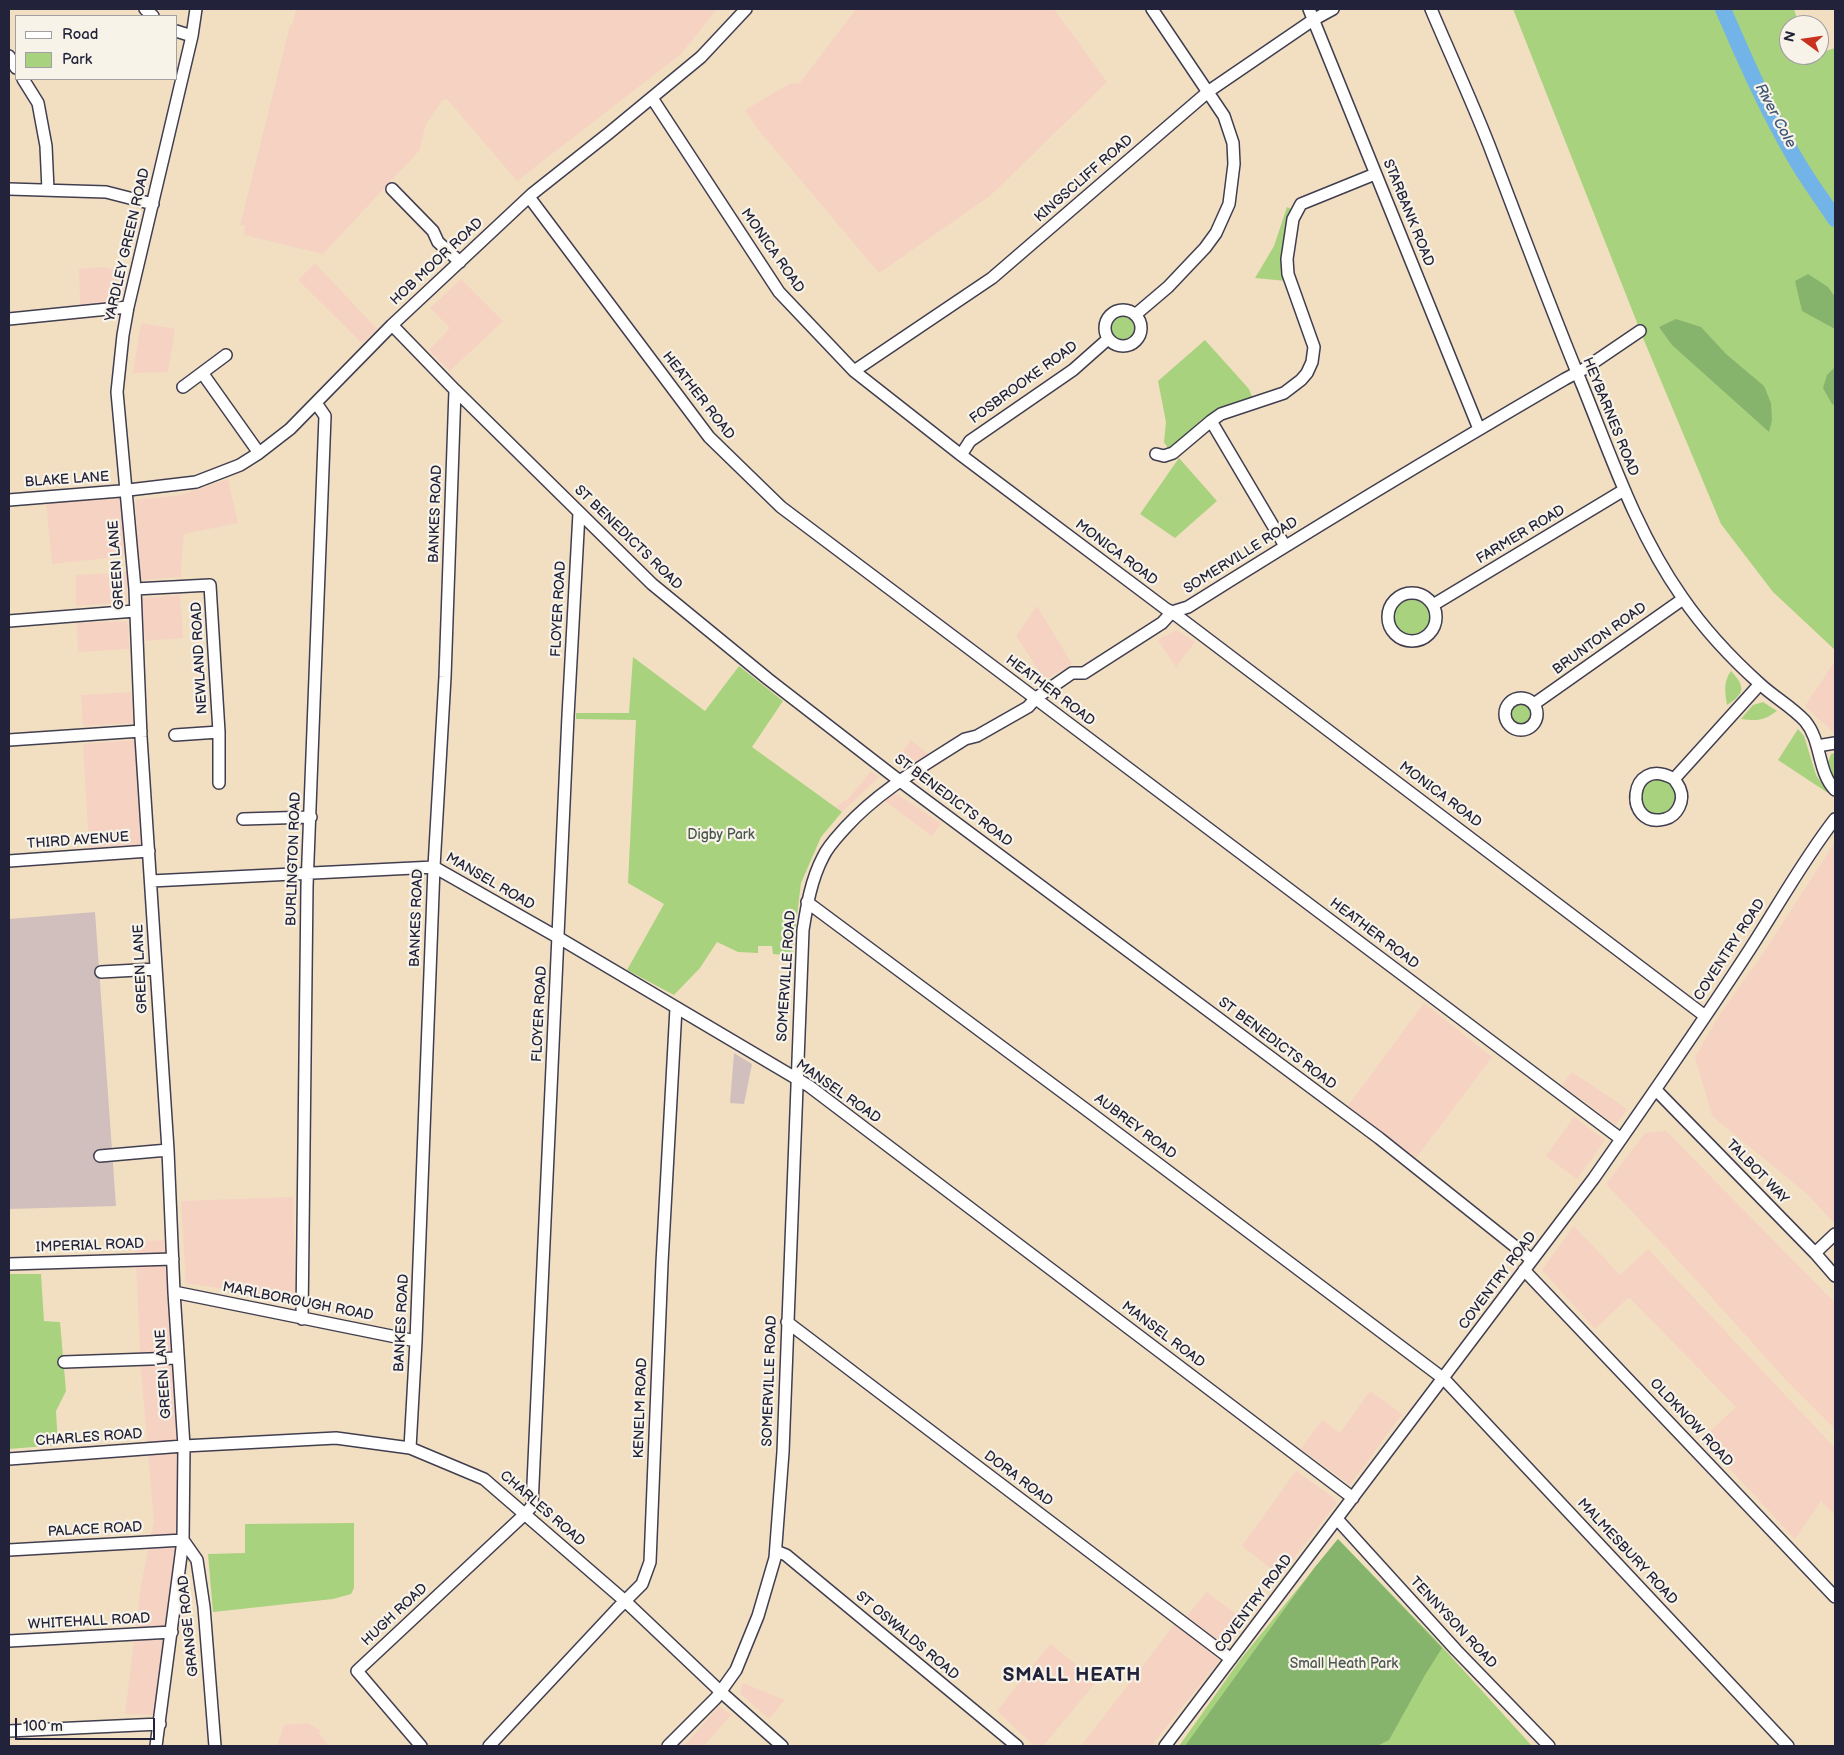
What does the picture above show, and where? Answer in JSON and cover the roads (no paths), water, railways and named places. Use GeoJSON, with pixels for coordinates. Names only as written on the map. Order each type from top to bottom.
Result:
{"type":"FeatureCollection","features":[{"type":"Feature","properties":{"kind":"street","name":"YARDLEY GREEN ROAD"},"geometry":{"type":"LineString","coordinates":[[127,490],[117,392],[123,335],[192,36],[196,9]]}},
{"type":"Feature","properties":{"kind":"street","name":"HOB MOOR ROAD"},"geometry":{"type":"LineString","coordinates":[[127,490],[196,482],[240,465],[290,429],[392,325],[528,198],[701,57],[746,9]]}},
{"type":"Feature","properties":{"kind":"street"},"geometry":{"type":"LineString","coordinates":[[1135,315],[1168,287],[1204,248],[1219,226],[1229,204],[1234,164],[1233,143],[1224,116],[1209,91],[1152,9]]}},
{"type":"Feature","properties":{"kind":"street","name":"KINGSCLIFF ROAD"},"geometry":{"type":"LineString","coordinates":[[854,371],[992,278],[1209,91],[1311,14],[1333,9]]}},
{"type":"Feature","properties":{"kind":"street","name":"HEYBARNES ROAD"},"geometry":{"type":"LineString","coordinates":[[1431,9],[1488,142],[1576,374],[1624,490],[1660,563],[1683,599],[1720,646],[1760,684],[1804,720],[1812,731],[1826,778],[1835,790]]}},
{"type":"Feature","properties":{"kind":"street","name":"STARBANK ROAD"},"geometry":{"type":"LineString","coordinates":[[1311,14],[1480,429]]}},
{"type":"Feature","properties":{"kind":"street"},"geometry":{"type":"LineString","coordinates":[[178,32],[192,36]]}},
{"type":"Feature","properties":{"kind":"street"},"geometry":{"type":"LineString","coordinates":[[24,80],[38,103],[46,146],[48,190]]}},
{"type":"Feature","properties":{"kind":"street","name":"MONICA ROAD"},"geometry":{"type":"LineString","coordinates":[[652,98],[779,292],[854,371],[961,455],[1166,610],[1172,612],[1705,1016]]}},
{"type":"Feature","properties":{"kind":"street"},"geometry":{"type":"LineString","coordinates":[[1156,454],[1164,456],[1173,453],[1220,414],[1284,393],[1307,373],[1312,362],[1314,347],[1288,274],[1287,259],[1293,219],[1301,204],[1375,174]]}},
{"type":"Feature","properties":{"kind":"street"},"geometry":{"type":"LineString","coordinates":[[9,189],[106,192],[153,204]]}},
{"type":"Feature","properties":{"kind":"street"},"geometry":{"type":"LineString","coordinates":[[392,189],[433,231],[438,242],[460,262]]}},
{"type":"Feature","properties":{"kind":"street","name":"HEATHER ROAD"},"geometry":{"type":"LineString","coordinates":[[528,198],[709,438],[781,507],[1621,1139]]}},
{"type":"Feature","properties":{"kind":"street"},"geometry":{"type":"LineString","coordinates":[[9,319],[128,307]]}},
{"type":"Feature","properties":{"kind":"street"},"geometry":{"type":"LineString","coordinates":[[1123,310],[1135,315],[1139,319],[1140,335],[1133,344],[1122,346],[1112,343],[1108,339],[1105,326],[1111,315],[1123,310]]}},
{"type":"Feature","properties":{"kind":"street","name":"ST BENEDICTS ROAD"},"geometry":{"type":"LineString","coordinates":[[392,325],[455,390],[652,584],[768,679],[1379,1138],[1532,1260]]}},
{"type":"Feature","properties":{"kind":"street","name":"SOMERVILLE ROAD"},"geometry":{"type":"LineString","coordinates":[[668,1746],[721,1692],[736,1670],[758,1616],[776,1551],[783,1452],[803,930],[807,902],[823,856],[862,810],[900,780],[965,739],[977,736],[1028,707],[1036,698],[1072,673],[1084,673],[1162,623],[1172,612],[1188,607],[1285,546],[1576,374],[1640,331]]}},
{"type":"Feature","properties":{"kind":"street","name":"FOSBROOKE ROAD"},"geometry":{"type":"LineString","coordinates":[[961,455],[970,441],[1073,370],[1108,339]]}},
{"type":"Feature","properties":{"kind":"street"},"geometry":{"type":"LineString","coordinates":[[184,387],[226,355]]}},
{"type":"Feature","properties":{"kind":"street"},"geometry":{"type":"LineString","coordinates":[[203,374],[259,453]]}},
{"type":"Feature","properties":{"kind":"street","name":"BANKES ROAD"},"geometry":{"type":"LineString","coordinates":[[410,1448],[416,1341],[434,867],[445,678],[455,390]]}},
{"type":"Feature","properties":{"kind":"street","name":"BURLINGTON ROAD"},"geometry":{"type":"LineString","coordinates":[[302,1319],[308,873],[325,416],[316,404]]}},
{"type":"Feature","properties":{"kind":"street"},"geometry":{"type":"LineString","coordinates":[[1211,421],[1285,546]]}},
{"type":"Feature","properties":{"kind":"street","name":"BLAKE LANE"},"geometry":{"type":"LineString","coordinates":[[9,500],[127,490]]}},
{"type":"Feature","properties":{"kind":"street","name":"GREEN LANE"},"geometry":{"type":"LineString","coordinates":[[127,490],[135,588],[140,731],[168,1150],[174,1292],[184,1446]]}},
{"type":"Feature","properties":{"kind":"street","name":"FARMER ROAD"},"geometry":{"type":"LineString","coordinates":[[1433,605],[1624,490]]}},
{"type":"Feature","properties":{"kind":"street","name":"FLOYER ROAD"},"geometry":{"type":"LineString","coordinates":[[525,1514],[532,1506],[579,513]]}},
{"type":"Feature","properties":{"kind":"street","name":"NEWLAND ROAD"},"geometry":{"type":"LineString","coordinates":[[135,588],[210,585],[219,732],[175,734]]}},
{"type":"Feature","properties":{"kind":"street"},"geometry":{"type":"LineString","coordinates":[[1407,594],[1417,594],[1426,598],[1433,605],[1436,614],[1435,624],[1430,633],[1422,639],[1412,641],[1403,639],[1395,633],[1390,624],[1388,614],[1398,598],[1407,594]]}},
{"type":"Feature","properties":{"kind":"street","name":"BRUNTON ROAD"},"geometry":{"type":"LineString","coordinates":[[1534,704],[1683,599]]}},
{"type":"Feature","properties":{"kind":"street"},"geometry":{"type":"LineString","coordinates":[[9,621],[135,611]]}},
{"type":"Feature","properties":{"kind":"street"},"geometry":{"type":"LineString","coordinates":[[1674,779],[1760,684]]}},
{"type":"Feature","properties":{"kind":"street"},"geometry":{"type":"LineString","coordinates":[[9,740],[140,731]]}},
{"type":"Feature","properties":{"kind":"street"},"geometry":{"type":"LineString","coordinates":[[219,732],[219,783]]}},
{"type":"Feature","properties":{"kind":"street"},"geometry":{"type":"LineString","coordinates":[[1817,746],[1835,743]]}},
{"type":"Feature","properties":{"kind":"street"},"geometry":{"type":"LineString","coordinates":[[1654,774],[1666,775],[1674,779],[1680,789],[1682,799],[1677,811],[1669,818],[1662,820],[1650,819],[1641,812],[1637,807],[1635,795],[1641,781],[1654,774]]}},
{"type":"Feature","properties":{"kind":"street"},"geometry":{"type":"LineString","coordinates":[[243,819],[310,817]]}},
{"type":"Feature","properties":{"kind":"street","name":"COVENTRY ROAD"},"geometry":{"type":"LineString","coordinates":[[1165,1746],[1594,1178],[1656,1090],[1835,819]]}},
{"type":"Feature","properties":{"kind":"street","name":"THIRD AVENUE"},"geometry":{"type":"LineString","coordinates":[[9,861],[149,851]]}},
{"type":"Feature","properties":{"kind":"street","name":"MANSEL ROAD"},"geometry":{"type":"LineString","coordinates":[[151,881],[434,867],[559,938],[816,1092],[1353,1498]]}},
{"type":"Feature","properties":{"kind":"street","name":"AUBREY ROAD"},"geometry":{"type":"LineString","coordinates":[[807,902],[1104,1122],[1444,1379]]}},
{"type":"Feature","properties":{"kind":"street"},"geometry":{"type":"LineString","coordinates":[[101,972],[156,969]]}},
{"type":"Feature","properties":{"kind":"street","name":"KENELM ROAD"},"geometry":{"type":"LineString","coordinates":[[489,1746],[642,1584],[650,1562],[661,1272],[676,1008]]}},
{"type":"Feature","properties":{"kind":"street","name":"TALBOT WAY"},"geometry":{"type":"LineString","coordinates":[[1656,1090],[1815,1253],[1835,1276]]}},
{"type":"Feature","properties":{"kind":"street"},"geometry":{"type":"LineString","coordinates":[[100,1156],[168,1150]]}},
{"type":"Feature","properties":{"kind":"street"},"geometry":{"type":"LineString","coordinates":[[1815,1253],[1835,1234]]}},
{"type":"Feature","properties":{"kind":"street","name":"IMPERIAL ROAD"},"geometry":{"type":"LineString","coordinates":[[9,1264],[173,1259]]}},
{"type":"Feature","properties":{"kind":"street","name":"OLDKNOW ROAD"},"geometry":{"type":"LineString","coordinates":[[1524,1270],[1835,1596]]}},
{"type":"Feature","properties":{"kind":"street","name":"MARLBOROUGH ROAD"},"geometry":{"type":"LineString","coordinates":[[174,1292],[416,1341]]}},
{"type":"Feature","properties":{"kind":"street","name":"DORA ROAD"},"geometry":{"type":"LineString","coordinates":[[787,1322],[1231,1659]]}},
{"type":"Feature","properties":{"kind":"street"},"geometry":{"type":"LineString","coordinates":[[64,1362],[178,1358]]}},
{"type":"Feature","properties":{"kind":"street","name":"MALMESBURY ROAD"},"geometry":{"type":"LineString","coordinates":[[1444,1379],[1788,1746]]}},
{"type":"Feature","properties":{"kind":"street","name":"CHARLES ROAD"},"geometry":{"type":"LineString","coordinates":[[9,1459],[184,1446],[336,1438],[410,1448],[484,1479],[625,1601],[721,1692],[782,1746]]}},
{"type":"Feature","properties":{"kind":"street"},"geometry":{"type":"LineString","coordinates":[[156,1746],[183,1540],[184,1446]]}},
{"type":"Feature","properties":{"kind":"street","name":"HUGH ROAD"},"geometry":{"type":"LineString","coordinates":[[421,1746],[357,1671],[525,1514]]}},
{"type":"Feature","properties":{"kind":"street","name":"TENNYSON ROAD"},"geometry":{"type":"LineString","coordinates":[[1337,1519],[1456,1650],[1549,1746]]}},
{"type":"Feature","properties":{"kind":"street","name":"PALACE ROAD"},"geometry":{"type":"LineString","coordinates":[[9,1550],[183,1540]]}},
{"type":"Feature","properties":{"kind":"street","name":"GRANGE ROAD"},"geometry":{"type":"LineString","coordinates":[[183,1540],[197,1560],[204,1607],[215,1746]]}},
{"type":"Feature","properties":{"kind":"street","name":"ST OSWALDS ROAD"},"geometry":{"type":"LineString","coordinates":[[776,1551],[786,1555],[1017,1746]]}},
{"type":"Feature","properties":{"kind":"street","name":"WHITEHALL ROAD"},"geometry":{"type":"LineString","coordinates":[[9,1641],[172,1632]]}},
{"type":"Feature","properties":{"kind":"street"},"geometry":{"type":"LineString","coordinates":[[9,1731],[160,1724]]}},
{"type":"Feature","properties":{"kind":"waterway","name":"River Cole"},"geometry":{"type":"LineString","coordinates":[[1723,9],[1775,122],[1804,174],[1835,219]]}},
{"type":"Feature","properties":{"kind":"district","name":"SMALL HEATH"},"geometry":{"type":"Point","coordinates":[1072,1676]}},
{"type":"Feature","properties":{"kind":"park label","name":"Digby Park"},"geometry":{"type":"Point","coordinates":[721,835]}},
{"type":"Feature","properties":{"kind":"park label","name":"Small Heath Park"},"geometry":{"type":"Point","coordinates":[1344,1664]}}]}
